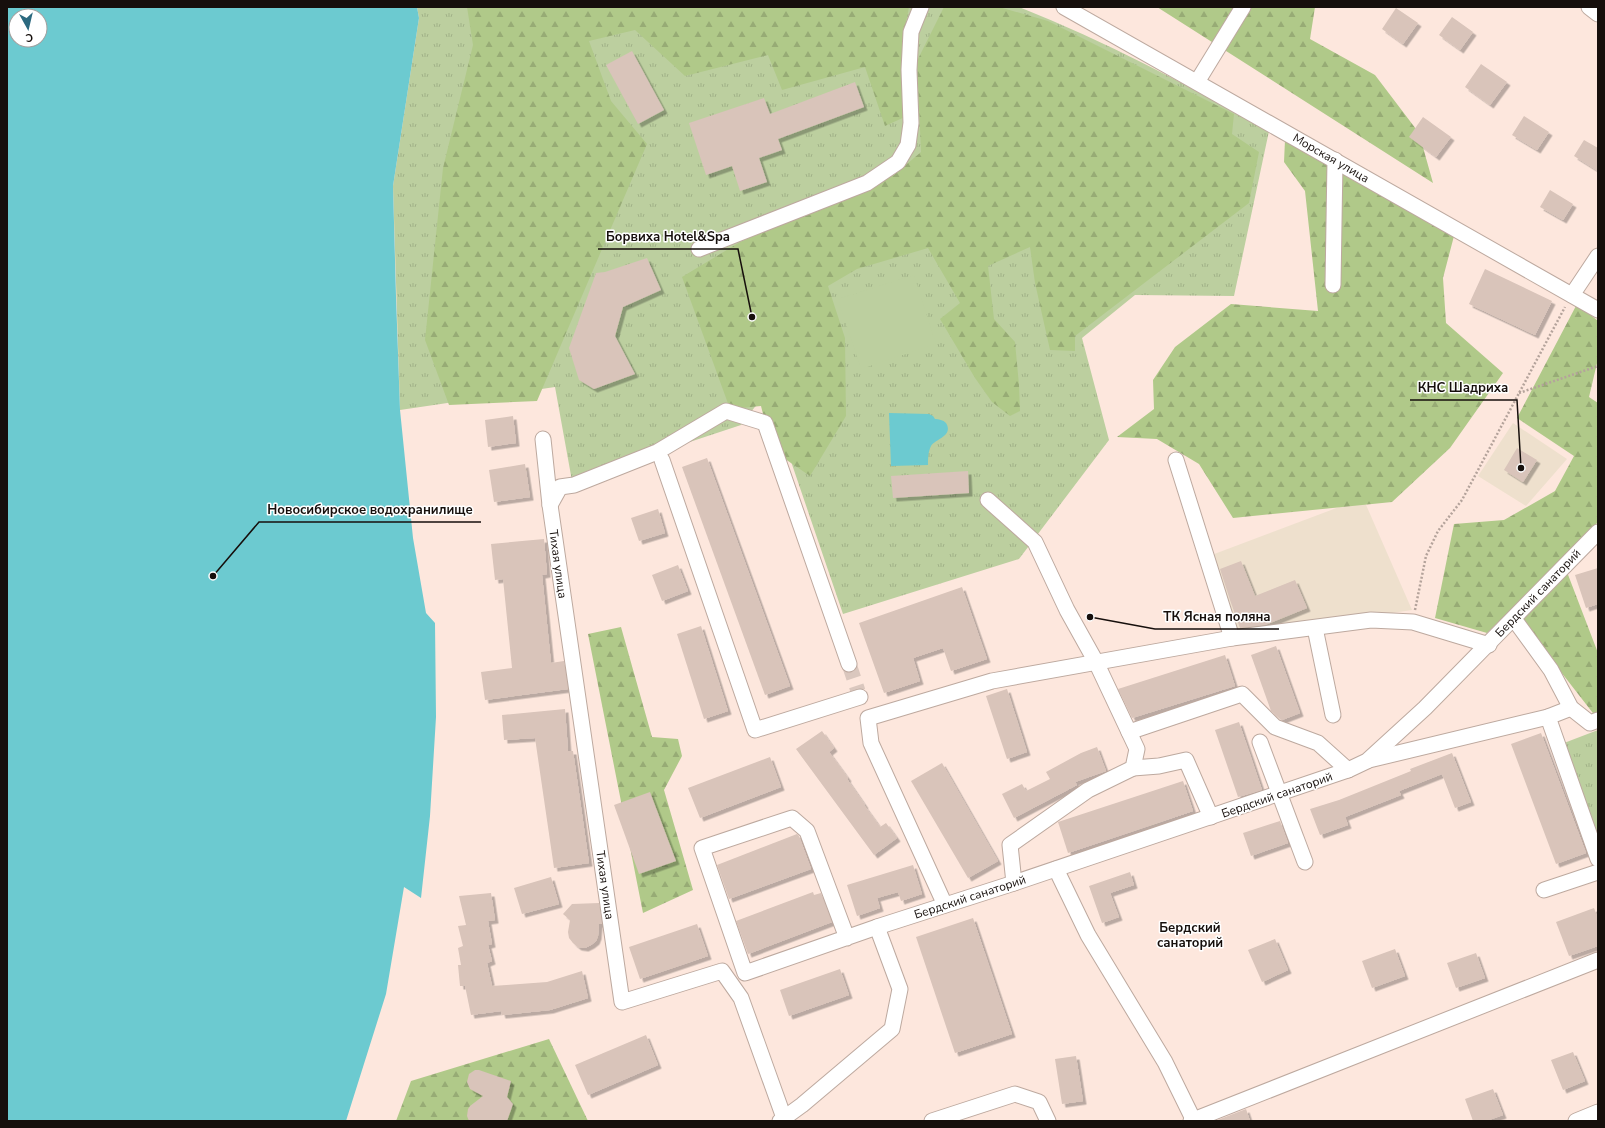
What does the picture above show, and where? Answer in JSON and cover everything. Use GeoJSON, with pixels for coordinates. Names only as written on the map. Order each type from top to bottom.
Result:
{"type":"FeatureCollection","features":[{"type":"Feature","properties":{"kind":"street"},"geometry":{"type":"LineString","coordinates":[[699,249],[867,183],[898,162],[908,145],[911,123],[909,70],[911,32],[921,7]]}},
{"type":"Feature","properties":{"kind":"street","name":"Морская улица"},"geometry":{"type":"LineString","coordinates":[[1064,7],[1083,12],[1197,82],[1598,310]]}},
{"type":"Feature","properties":{"kind":"street"},"geometry":{"type":"LineString","coordinates":[[1197,82],[1243,7]]}},
{"type":"Feature","properties":{"kind":"street"},"geometry":{"type":"LineString","coordinates":[[1589,7],[1598,14]]}},
{"type":"Feature","properties":{"kind":"street"},"geometry":{"type":"LineString","coordinates":[[1333,285],[1334,160]]}},
{"type":"Feature","properties":{"kind":"street"},"geometry":{"type":"LineString","coordinates":[[1572,295],[1598,256]]}},
{"type":"Feature","properties":{"kind":"street"},"geometry":{"type":"LineString","coordinates":[[550,505],[560,487],[574,485],[657,452],[726,411],[765,423],[849,664]]}},
{"type":"Feature","properties":{"kind":"street"},"geometry":{"type":"LineString","coordinates":[[543,439],[550,505]]}},
{"type":"Feature","properties":{"kind":"street"},"geometry":{"type":"LineString","coordinates":[[662,460],[755,730],[859,694],[868,718],[871,743],[945,905]]}},
{"type":"Feature","properties":{"kind":"street"},"geometry":{"type":"LineString","coordinates":[[1176,460],[1232,638]]}},
{"type":"Feature","properties":{"kind":"street"},"geometry":{"type":"LineString","coordinates":[[988,500],[1035,542],[1067,610],[1096,662],[1137,749],[1132,768]]}},
{"type":"Feature","properties":{"kind":"street","name":"Тихая улица"},"geometry":{"type":"LineString","coordinates":[[550,505],[622,1002],[722,971],[741,998],[782,1120]]}},
{"type":"Feature","properties":{"kind":"street","name":"Бердский санаторий"},"geometry":{"type":"LineString","coordinates":[[847,938],[807,831],[792,818],[702,848],[745,973],[847,938],[876,927],[1014,884],[1348,770],[1366,761],[1425,708],[1598,532]]}},
{"type":"Feature","properties":{"kind":"street"},"geometry":{"type":"LineString","coordinates":[[1514,618],[1551,670],[1571,708],[1590,723],[1598,720]]}},
{"type":"Feature","properties":{"kind":"street"},"geometry":{"type":"LineString","coordinates":[[868,718],[992,681],[1232,638],[1371,620],[1413,622],[1488,645]]}},
{"type":"Feature","properties":{"kind":"street"},"geometry":{"type":"LineString","coordinates":[[1314,628],[1333,715]]}},
{"type":"Feature","properties":{"kind":"street"},"geometry":{"type":"LineString","coordinates":[[1129,732],[1242,694],[1275,727],[1318,743],[1348,770]]}},
{"type":"Feature","properties":{"kind":"street"},"geometry":{"type":"LineString","coordinates":[[1366,761],[1548,717],[1571,708]]}},
{"type":"Feature","properties":{"kind":"street"},"geometry":{"type":"LineString","coordinates":[[1548,717],[1598,859]]}},
{"type":"Feature","properties":{"kind":"street"},"geometry":{"type":"LineString","coordinates":[[1260,742],[1278,794],[1305,862]]}},
{"type":"Feature","properties":{"kind":"street"},"geometry":{"type":"LineString","coordinates":[[1014,884],[1010,845],[1088,790],[1132,768],[1159,766],[1186,760],[1211,817]]}},
{"type":"Feature","properties":{"kind":"street"},"geometry":{"type":"LineString","coordinates":[[1056,869],[1088,935],[1165,1062],[1193,1121],[1598,960]]}},
{"type":"Feature","properties":{"kind":"street"},"geometry":{"type":"LineString","coordinates":[[1544,890],[1598,872]]}},
{"type":"Feature","properties":{"kind":"street"},"geometry":{"type":"LineString","coordinates":[[782,1120],[892,1029],[900,989],[876,927]]}},
{"type":"Feature","properties":{"kind":"street"},"geometry":{"type":"LineString","coordinates":[[932,1121],[1015,1094],[1039,1102],[1048,1121]]}},
{"type":"Feature","properties":{"kind":"street"},"geometry":{"type":"LineString","coordinates":[[1576,1121],[1598,1112]]}},
{"type":"Feature","properties":{"kind":"path"},"geometry":{"type":"LineString","coordinates":[[1413,622],[1426,556],[1438,531],[1462,500],[1572,295]]}},
{"type":"Feature","properties":{"kind":"path"},"geometry":{"type":"LineString","coordinates":[[1519,393],[1598,366]]}},
{"type":"Feature","properties":{"kind":"shaded area"},"geometry":{"type":"Polygon","coordinates":[[[1513,423],[1567,459],[1526,506],[1478,476],[1513,423]]]}},
{"type":"Feature","properties":{"kind":"shaded area"},"geometry":{"type":"Polygon","coordinates":[[[1363,498],[1412,610],[1239,636],[1209,556],[1363,498]]]}},
{"type":"Feature","properties":{"kind":"green space"},"geometry":{"type":"Polygon","coordinates":[[[417,7],[1019,7],[1083,34],[1146,64],[1269,131],[1234,296],[1135,295],[1082,338],[1109,440],[1019,559],[843,614],[767,391],[741,425],[572,481],[555,387],[400,410],[393,186],[419,18],[417,7]]]}},
{"type":"Feature","properties":{"kind":"green space"},"geometry":{"type":"Polygon","coordinates":[[[467,7],[909,7],[902,43],[907,116],[885,126],[865,67],[782,90],[768,55],[685,76],[635,30],[589,41],[611,101],[647,144],[537,401],[449,405],[425,340],[443,168],[473,45],[467,7]]]}},
{"type":"Feature","properties":{"kind":"green space"},"geometry":{"type":"Polygon","coordinates":[[[944,7],[999,7],[1048,21],[1234,114],[1232,134],[1259,152],[1249,203],[1075,336],[1075,351],[1050,350],[1035,283],[1030,247],[988,266],[994,319],[1015,342],[1020,411],[1010,416],[992,402],[975,378],[940,319],[960,303],[928,248],[857,269],[828,286],[845,338],[846,416],[810,476],[772,450],[761,406],[730,409],[682,277],[740,242],[894,175],[921,152],[917,61],[944,7]]]}},
{"type":"Feature","properties":{"kind":"green space"},"geometry":{"type":"Polygon","coordinates":[[[1157,7],[1315,7],[1310,39],[1375,75],[1419,133],[1433,183],[1157,7]]]}},
{"type":"Feature","properties":{"kind":"green space"},"geometry":{"type":"Polygon","coordinates":[[[1285,140],[1454,236],[1443,278],[1446,323],[1503,373],[1450,448],[1392,502],[1233,518],[1199,464],[1157,439],[1117,437],[1154,409],[1153,380],[1175,347],[1231,304],[1318,311],[1305,191],[1284,162],[1285,140]]]}},
{"type":"Feature","properties":{"kind":"green space"},"geometry":{"type":"Polygon","coordinates":[[[914,275],[936,344],[861,369],[838,299],[914,275]]]}},
{"type":"Feature","properties":{"kind":"green space"},"geometry":{"type":"Polygon","coordinates":[[[1577,304],[1598,321],[1598,359],[1589,397],[1598,403],[1598,522],[1562,559],[1598,653],[1598,717],[1596,717],[1512,609],[1487,633],[1435,618],[1454,524],[1504,520],[1555,491],[1574,456],[1517,418],[1577,304]]]}},
{"type":"Feature","properties":{"kind":"green space"},"geometry":{"type":"Polygon","coordinates":[[[621,627],[652,737],[678,739],[682,756],[664,790],[693,890],[643,913],[588,634],[621,627]]]}},
{"type":"Feature","properties":{"kind":"green space"},"geometry":{"type":"Polygon","coordinates":[[[1598,730],[1598,836],[1564,743],[1598,730]]]}},
{"type":"Feature","properties":{"kind":"green space"},"geometry":{"type":"Polygon","coordinates":[[[549,1039],[588,1121],[396,1121],[411,1081],[549,1039]]]}},
{"type":"Feature","properties":{"kind":"water"},"geometry":{"type":"Polygon","coordinates":[[[7,7],[417,7],[419,18],[393,186],[400,410],[413,538],[426,613],[435,623],[436,717],[430,816],[421,898],[404,887],[386,994],[346,1121],[7,1121],[7,7]]]}},
{"type":"Feature","properties":{"kind":"water"},"geometry":{"type":"Polygon","coordinates":[[[889,413],[929,414],[935,419],[946,423],[948,431],[931,446],[928,456],[928,465],[891,466],[889,413]]]}},
{"type":"Feature","properties":{"kind":"building"},"geometry":{"type":"Polygon","coordinates":[[[1396,8],[1418,23],[1403,44],[1382,29],[1396,8]]]}},
{"type":"Feature","properties":{"kind":"building"},"geometry":{"type":"Polygon","coordinates":[[[1452,17],[1473,32],[1460,50],[1439,35],[1452,17]]]}},
{"type":"Feature","properties":{"kind":"building"},"geometry":{"type":"Polygon","coordinates":[[[632,51],[664,110],[638,124],[606,65],[632,51]]]}},
{"type":"Feature","properties":{"kind":"building"},"geometry":{"type":"Polygon","coordinates":[[[1481,64],[1507,82],[1490,105],[1465,87],[1481,64]]]}},
{"type":"Feature","properties":{"kind":"building"},"geometry":{"type":"Polygon","coordinates":[[[855,82],[864,107],[778,139],[782,150],[759,158],[767,182],[740,191],[732,166],[706,175],[689,123],[764,98],[770,114],[855,82]]]}},
{"type":"Feature","properties":{"kind":"building"},"geometry":{"type":"Polygon","coordinates":[[[1524,116],[1549,132],[1537,150],[1512,135],[1524,116]]]}},
{"type":"Feature","properties":{"kind":"building"},"geometry":{"type":"Polygon","coordinates":[[[1423,117],[1451,137],[1436,157],[1409,137],[1423,117]]]}},
{"type":"Feature","properties":{"kind":"building"},"geometry":{"type":"Polygon","coordinates":[[[1584,140],[1598,148],[1598,171],[1574,156],[1584,140]]]}},
{"type":"Feature","properties":{"kind":"building"},"geometry":{"type":"Polygon","coordinates":[[[1550,190],[1573,204],[1563,220],[1540,207],[1550,190]]]}},
{"type":"Feature","properties":{"kind":"building"},"geometry":{"type":"Polygon","coordinates":[[[647,258],[661,290],[623,307],[615,336],[635,374],[594,389],[579,380],[569,348],[596,273],[605,272],[647,258]]]}},
{"type":"Feature","properties":{"kind":"building"},"geometry":{"type":"Polygon","coordinates":[[[1485,269],[1552,301],[1535,335],[1469,304],[1485,269]]]}},
{"type":"Feature","properties":{"kind":"building"},"geometry":{"type":"Polygon","coordinates":[[[513,416],[516,443],[488,447],[485,420],[513,416]]]}},
{"type":"Feature","properties":{"kind":"building"},"geometry":{"type":"Polygon","coordinates":[[[1517,448],[1537,460],[1523,482],[1504,470],[1517,448]]]}},
{"type":"Feature","properties":{"kind":"building"},"geometry":{"type":"Polygon","coordinates":[[[707,458],[790,686],[765,695],[682,467],[707,458]]]}},
{"type":"Feature","properties":{"kind":"building"},"geometry":{"type":"Polygon","coordinates":[[[525,464],[530,497],[494,502],[489,470],[525,464]]]}},
{"type":"Feature","properties":{"kind":"building"},"geometry":{"type":"Polygon","coordinates":[[[968,471],[969,493],[893,498],[891,476],[968,471]]]}},
{"type":"Feature","properties":{"kind":"building"},"geometry":{"type":"Polygon","coordinates":[[[658,509],[665,533],[639,541],[631,518],[658,509]]]}},
{"type":"Feature","properties":{"kind":"building"},"geometry":{"type":"Polygon","coordinates":[[[544,539],[547,574],[542,575],[551,663],[564,661],[568,689],[485,700],[481,672],[512,668],[503,579],[495,580],[491,544],[544,539]]]}},
{"type":"Feature","properties":{"kind":"building"},"geometry":{"type":"Polygon","coordinates":[[[1241,561],[1255,596],[1295,580],[1307,608],[1265,625],[1240,628],[1220,569],[1241,561]]]}},
{"type":"Feature","properties":{"kind":"building"},"geometry":{"type":"Polygon","coordinates":[[[678,565],[688,591],[662,601],[652,575],[678,565]]]}},
{"type":"Feature","properties":{"kind":"building"},"geometry":{"type":"Polygon","coordinates":[[[1598,568],[1598,604],[1586,608],[1575,575],[1598,568]]]}},
{"type":"Feature","properties":{"kind":"building"},"geometry":{"type":"Polygon","coordinates":[[[962,587],[987,659],[951,671],[943,648],[913,658],[920,681],[884,693],[859,623],[962,587]]]}},
{"type":"Feature","properties":{"kind":"building"},"geometry":{"type":"Polygon","coordinates":[[[701,626],[728,711],[704,719],[677,634],[701,626]]]}},
{"type":"Feature","properties":{"kind":"building"},"geometry":{"type":"Polygon","coordinates":[[[1276,646],[1300,713],[1282,720],[1271,711],[1251,655],[1276,646]]]}},
{"type":"Feature","properties":{"kind":"building"},"geometry":{"type":"Polygon","coordinates":[[[1225,655],[1235,686],[1132,718],[1118,689],[1225,655]]]}},
{"type":"Feature","properties":{"kind":"building"},"geometry":{"type":"Polygon","coordinates":[[[1007,689],[1027,752],[1007,759],[986,696],[1007,689]]]}},
{"type":"Feature","properties":{"kind":"building"},"geometry":{"type":"Polygon","coordinates":[[[565,709],[568,751],[573,751],[589,863],[554,868],[535,738],[504,740],[502,715],[565,709]]]}},
{"type":"Feature","properties":{"kind":"building"},"geometry":{"type":"Polygon","coordinates":[[[1239,722],[1262,790],[1238,797],[1215,730],[1239,722]]]}},
{"type":"Feature","properties":{"kind":"building"},"geometry":{"type":"Polygon","coordinates":[[[822,731],[834,748],[829,752],[848,778],[847,779],[864,805],[880,827],[886,823],[897,838],[874,855],[796,749],[822,731]]]}},
{"type":"Feature","properties":{"kind":"building"},"geometry":{"type":"Polygon","coordinates":[[[1541,733],[1586,853],[1556,864],[1511,744],[1541,733]]]}},
{"type":"Feature","properties":{"kind":"building"},"geometry":{"type":"Polygon","coordinates":[[[1097,747],[1106,771],[1075,782],[1077,785],[1014,818],[1002,794],[1022,784],[1026,791],[1050,779],[1046,772],[1081,753],[1097,747]]]}},
{"type":"Feature","properties":{"kind":"building"},"geometry":{"type":"Polygon","coordinates":[[[1452,753],[1471,802],[1455,808],[1442,774],[1399,791],[1401,795],[1345,817],[1348,825],[1320,835],[1310,809],[1339,800],[1411,771],[1410,769],[1452,753]]]}},
{"type":"Feature","properties":{"kind":"building"},"geometry":{"type":"Polygon","coordinates":[[[770,757],[781,787],[700,818],[688,788],[770,757]]]}},
{"type":"Feature","properties":{"kind":"building"},"geometry":{"type":"Polygon","coordinates":[[[942,763],[998,861],[968,878],[911,781],[942,763]]]}},
{"type":"Feature","properties":{"kind":"building"},"geometry":{"type":"Polygon","coordinates":[[[1183,781],[1193,811],[1068,853],[1058,822],[1183,781]]]}},
{"type":"Feature","properties":{"kind":"building"},"geometry":{"type":"Polygon","coordinates":[[[650,792],[676,861],[639,874],[614,805],[650,792]]]}},
{"type":"Feature","properties":{"kind":"building"},"geometry":{"type":"Polygon","coordinates":[[[1280,821],[1288,843],[1251,856],[1243,833],[1280,821]]]}},
{"type":"Feature","properties":{"kind":"building"},"geometry":{"type":"Polygon","coordinates":[[[797,834],[811,869],[729,899],[717,865],[797,834]]]}},
{"type":"Feature","properties":{"kind":"building"},"geometry":{"type":"Polygon","coordinates":[[[913,865],[922,894],[901,901],[898,892],[877,898],[880,908],[857,916],[847,885],[913,865]]]}},
{"type":"Feature","properties":{"kind":"building"},"geometry":{"type":"Polygon","coordinates":[[[1130,872],[1134,885],[1110,893],[1119,917],[1102,923],[1089,886],[1130,872]]]}},
{"type":"Feature","properties":{"kind":"building"},"geometry":{"type":"Polygon","coordinates":[[[551,877],[559,904],[522,914],[514,888],[551,877]]]}},
{"type":"Feature","properties":{"kind":"building"},"geometry":{"type":"Polygon","coordinates":[[[813,892],[814,895],[821,893],[832,922],[748,954],[736,921],[813,892]]]}},
{"type":"Feature","properties":{"kind":"building"},"geometry":{"type":"Polygon","coordinates":[[[491,893],[495,920],[488,921],[492,944],[488,945],[492,961],[487,963],[492,986],[547,982],[582,971],[588,998],[550,1010],[502,1015],[501,1011],[471,1015],[465,986],[460,986],[458,965],[461,965],[458,948],[463,946],[458,926],[466,925],[459,896],[491,893]]]}},
{"type":"Feature","properties":{"kind":"building"},"geometry":{"type":"Polygon","coordinates":[[[599,903],[602,924],[599,924],[596,941],[585,948],[578,947],[569,938],[568,932],[570,920],[563,914],[572,904],[599,903]]]}},
{"type":"Feature","properties":{"kind":"building"},"geometry":{"type":"Polygon","coordinates":[[[1594,908],[1598,919],[1598,946],[1569,956],[1556,922],[1594,908]]]}},
{"type":"Feature","properties":{"kind":"building"},"geometry":{"type":"Polygon","coordinates":[[[973,918],[1012,1034],[955,1053],[916,937],[973,918]]]}},
{"type":"Feature","properties":{"kind":"building"},"geometry":{"type":"Polygon","coordinates":[[[697,924],[708,956],[640,979],[629,947],[697,924]]]}},
{"type":"Feature","properties":{"kind":"building"},"geometry":{"type":"Polygon","coordinates":[[[1275,939],[1288,970],[1262,982],[1248,950],[1275,939]]]}},
{"type":"Feature","properties":{"kind":"building"},"geometry":{"type":"Polygon","coordinates":[[[1395,949],[1405,976],[1372,988],[1362,961],[1395,949]]]}},
{"type":"Feature","properties":{"kind":"building"},"geometry":{"type":"Polygon","coordinates":[[[1476,953],[1485,978],[1456,988],[1447,963],[1476,953]]]}},
{"type":"Feature","properties":{"kind":"building"},"geometry":{"type":"Polygon","coordinates":[[[840,969],[849,995],[789,1016],[780,990],[840,969]]]}},
{"type":"Feature","properties":{"kind":"building"},"geometry":{"type":"Polygon","coordinates":[[[646,1035],[658,1065],[588,1095],[575,1065],[646,1035]]]}},
{"type":"Feature","properties":{"kind":"building"},"geometry":{"type":"Polygon","coordinates":[[[1573,1052],[1585,1081],[1563,1090],[1551,1060],[1573,1052]]]}},
{"type":"Feature","properties":{"kind":"building"},"geometry":{"type":"Polygon","coordinates":[[[1076,1056],[1083,1101],[1062,1104],[1055,1059],[1076,1056]]]}},
{"type":"Feature","properties":{"kind":"building"},"geometry":{"type":"Polygon","coordinates":[[[475,1070],[511,1081],[507,1097],[513,1104],[507,1121],[469,1121],[467,1116],[468,1109],[483,1096],[470,1089],[467,1082],[469,1074],[475,1070]]]}},
{"type":"Feature","properties":{"kind":"building"},"geometry":{"type":"Polygon","coordinates":[[[1493,1089],[1503,1115],[1486,1121],[1473,1121],[1465,1099],[1493,1089]]]}},
{"type":"Feature","properties":{"kind":"building"},"geometry":{"type":"Polygon","coordinates":[[[1246,1109],[1250,1121],[1215,1121],[1246,1109]]]}},
{"type":"Feature","properties":{"kind":"tunnel"},"geometry":{"type":"LineString","coordinates":[[849,664],[858,691]]}},
{"type":"Feature","properties":{"kind":"place","name":"Борвиха Hotel&Spa"},"geometry":{"type":"Point","coordinates":[752,317]}},
{"type":"Feature","properties":{"kind":"place","name":"КНС Шадриха"},"geometry":{"type":"Point","coordinates":[1521,468]}},
{"type":"Feature","properties":{"kind":"place","name":"Новосибирское водохранилище"},"geometry":{"type":"Point","coordinates":[213,576]}},
{"type":"Feature","properties":{"kind":"place","name":"ТК Ясная поляна"},"geometry":{"type":"Point","coordinates":[1090,617]}},
{"type":"Feature","properties":{"kind":"district","name":"Бердский санаторий"},"geometry":{"type":"Point","coordinates":[1190,936]}}]}
